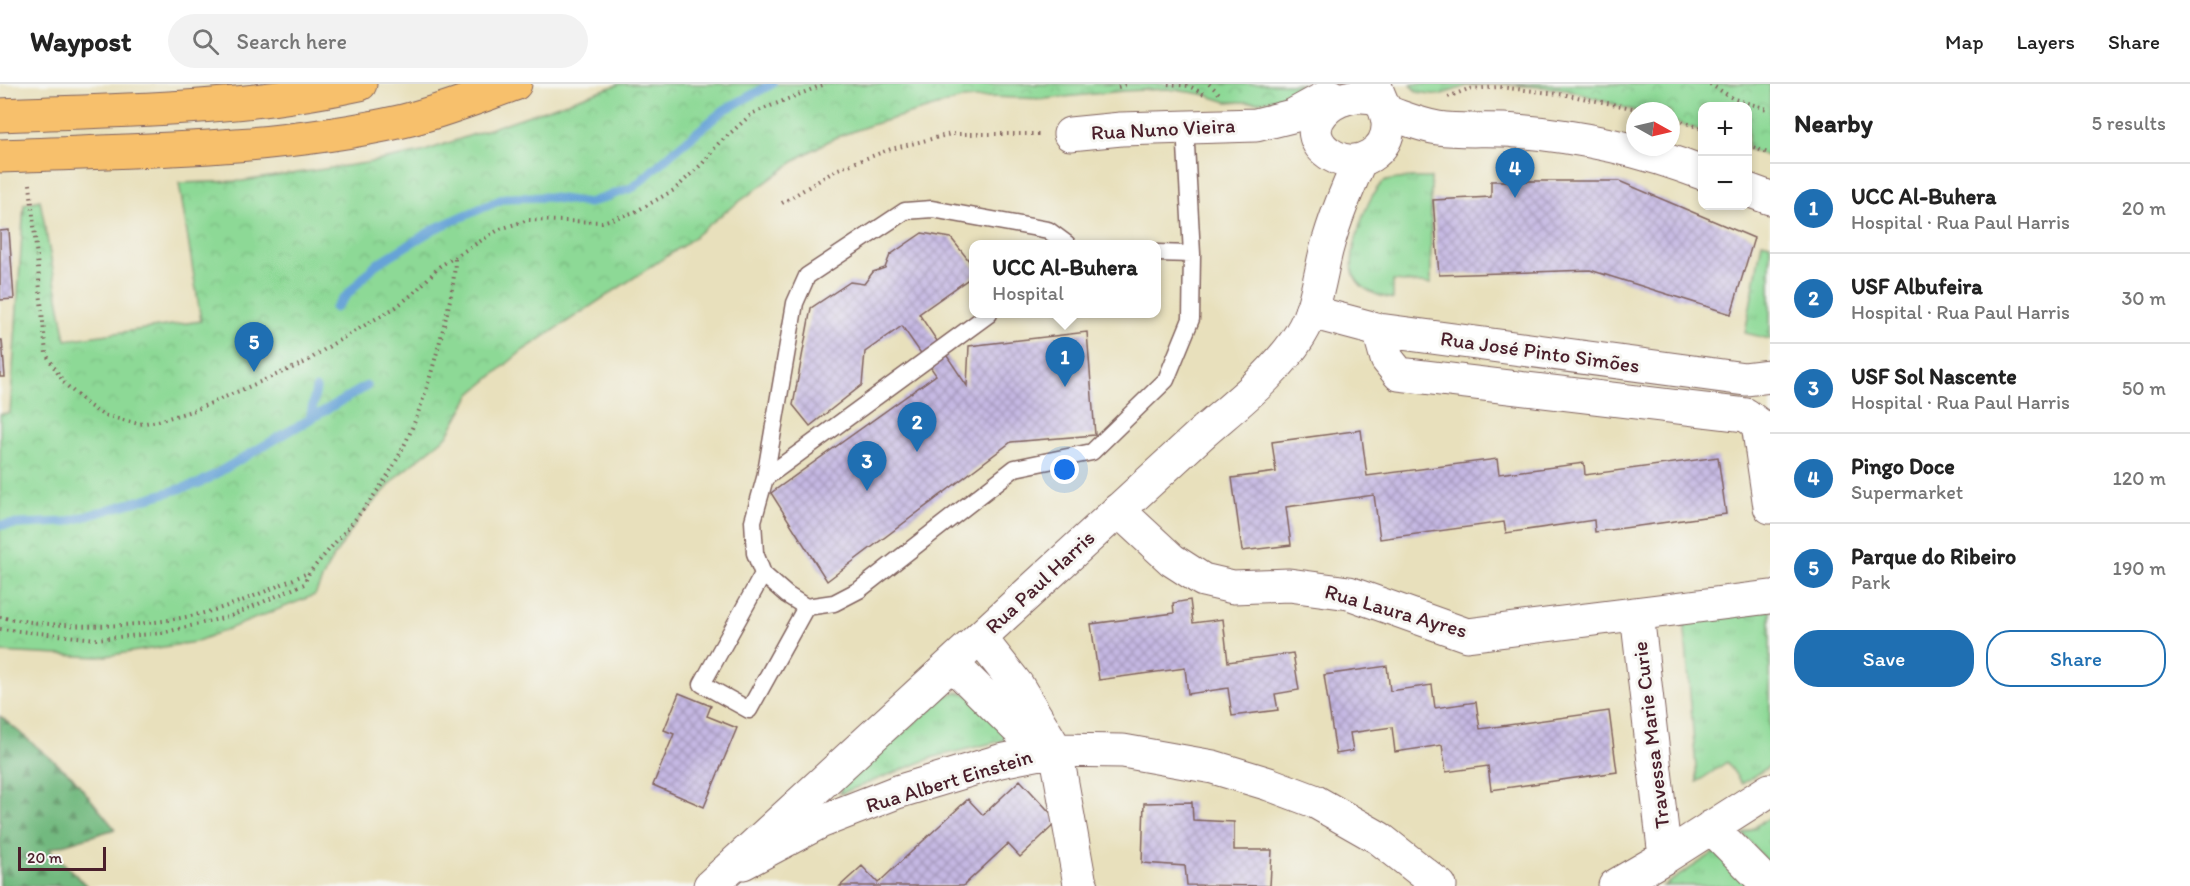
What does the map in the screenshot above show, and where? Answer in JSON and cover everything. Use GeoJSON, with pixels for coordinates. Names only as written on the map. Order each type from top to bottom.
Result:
{"type":"FeatureCollection","features":[{"type":"Feature","properties":{"kind":"main road"},"geometry":{"type":"LineString","coordinates":[[0,116],[183,107],[268,100],[360,84]]}},
{"type":"Feature","properties":{"kind":"main road"},"geometry":{"type":"LineString","coordinates":[[0,156],[38,166],[268,142],[348,131],[404,120],[515,84]]}},
{"type":"Feature","properties":{"kind":"street"},"geometry":{"type":"LineString","coordinates":[[1256,125],[1292,117],[1360,94],[1417,123],[1441,114],[1626,149],[1698,172]]}},
{"type":"Feature","properties":{"kind":"street","name":"Rua Paul Harris"},"geometry":{"type":"LineString","coordinates":[[719,878],[1268,375],[1301,334],[1311,312],[1326,250],[1342,205],[1365,159],[1380,149],[1386,137],[1389,124],[1360,94],[1321,106],[1316,118],[1316,131],[1324,148],[1329,195],[1326,250]]}},
{"type":"Feature","properties":{"kind":"street"},"geometry":{"type":"LineString","coordinates":[[1256,125],[1294,134],[1324,148],[1342,160],[1365,159],[1417,134],[1441,114]]}},
{"type":"Feature","properties":{"kind":"street","name":"Rua Nuno Vieira"},"geometry":{"type":"LineString","coordinates":[[1070,134],[1121,129],[1256,125]]}},
{"type":"Feature","properties":{"kind":"street"},"geometry":{"type":"LineString","coordinates":[[1752,191],[1770,198]]}},
{"type":"Feature","properties":{"kind":"street","name":"Rua José Pinto Simões"},"geometry":{"type":"LineString","coordinates":[[1311,312],[1379,330],[1745,379],[1770,376]]}},
{"type":"Feature","properties":{"kind":"street"},"geometry":{"type":"LineString","coordinates":[[1379,330],[1387,359],[1399,374],[1746,416],[1758,424],[1770,507]]}},
{"type":"Feature","properties":{"kind":"street","name":"Rua Laura Ayres"},"geometry":{"type":"LineString","coordinates":[[1118,510],[1172,560],[1203,580],[1233,587],[1289,585],[1349,593],[1467,635],[1770,597]]}},
{"type":"Feature","properties":{"kind":"street","name":"Travessa Marie Curie"},"geometry":{"type":"LineString","coordinates":[[1637,614],[1665,857]]}},
{"type":"Feature","properties":{"kind":"street"},"geometry":{"type":"LineString","coordinates":[[980,638],[1017,685],[1056,750],[1080,885]]}},
{"type":"Feature","properties":{"kind":"street"},"geometry":{"type":"LineString","coordinates":[[952,663],[1024,735],[1056,750]]}},
{"type":"Feature","properties":{"kind":"street","name":"Rua Albert Einstein"},"geometry":{"type":"LineString","coordinates":[[719,878],[820,822],[897,792],[1000,761],[1056,750],[1123,751],[1213,767],[1269,784],[1314,801],[1379,838],[1440,886]]}},
{"type":"Feature","properties":{"kind":"street"},"geometry":{"type":"LineString","coordinates":[[1616,886],[1770,790]]}},
{"type":"Feature","properties":{"kind":"street"},"geometry":{"type":"LineString","coordinates":[[1711,827],[1769,886]]}},
{"type":"Feature","properties":{"kind":"lane"},"geometry":{"type":"LineString","coordinates":[[1062,240],[1048,230],[932,209],[905,211],[807,276],[795,303],[765,478],[753,521],[755,553],[763,574],[787,595],[806,607],[834,603],[860,590],[1016,468],[1092,452],[1166,380],[1191,319],[1192,254],[1185,127]]}},
{"type":"Feature","properties":{"kind":"lane"},"geometry":{"type":"LineString","coordinates":[[0,170],[3,167],[38,166]]}},
{"type":"Feature","properties":{"kind":"lane"},"geometry":{"type":"LineString","coordinates":[[1161,253],[1192,254]]}},
{"type":"Feature","properties":{"kind":"lane"},"geometry":{"type":"LineString","coordinates":[[765,478],[984,318]]}},
{"type":"Feature","properties":{"kind":"lane"},"geometry":{"type":"LineString","coordinates":[[763,574],[702,684],[749,710],[806,607]]}},
{"type":"Feature","properties":{"kind":"path"},"geometry":{"type":"LineString","coordinates":[[38,166],[46,354],[64,383],[88,405],[103,415],[139,424],[195,410],[306,362],[396,307],[440,266],[500,229],[528,220],[602,222],[635,212],[674,190],[703,163],[718,144],[753,113],[825,84]]}},
{"type":"Feature","properties":{"kind":"path"},"geometry":{"type":"LineString","coordinates":[[1118,87],[1129,84]]}},
{"type":"Feature","properties":{"kind":"path"},"geometry":{"type":"LineString","coordinates":[[1168,84],[1189,86],[1202,94],[1222,96],[1209,84]]}},
{"type":"Feature","properties":{"kind":"path"},"geometry":{"type":"LineString","coordinates":[[1710,84],[1734,99],[1770,110]]}},
{"type":"Feature","properties":{"kind":"path"},"geometry":{"type":"LineString","coordinates":[[1441,114],[1468,89],[1500,87],[1567,95],[1626,107]]}},
{"type":"Feature","properties":{"kind":"path"},"geometry":{"type":"LineString","coordinates":[[1680,120],[1698,127]]}},
{"type":"Feature","properties":{"kind":"path"},"geometry":{"type":"LineString","coordinates":[[782,203],[838,169],[891,149],[951,134],[1070,134]]}},
{"type":"Feature","properties":{"kind":"path"},"geometry":{"type":"LineString","coordinates":[[1752,147],[1770,154]]}},
{"type":"Feature","properties":{"kind":"path"},"geometry":{"type":"LineString","coordinates":[[0,629],[96,639],[162,633],[231,616],[304,584],[309,573],[373,496],[396,462],[425,393],[455,281],[455,256]]}},
{"type":"Feature","properties":{"kind":"path"},"geometry":{"type":"LineString","coordinates":[[0,617],[96,627],[161,621],[226,607],[309,573]]}},
{"type":"Feature","properties":{"kind":"green space"},"geometry":{"type":"Polygon","coordinates":[[[620,84],[1302,84],[1282,97],[1258,102],[1227,102],[1202,94],[1168,89],[1045,99],[991,97],[961,99],[834,138],[802,156],[684,245],[522,351],[471,394],[447,436],[401,473],[360,517],[329,564],[315,595],[195,642],[99,657],[0,652],[0,414],[10,413],[24,204],[40,200],[66,340],[201,321],[179,183],[242,181],[366,163],[422,152],[620,84]]]}},
{"type":"Feature","properties":{"kind":"green space"},"geometry":{"type":"Polygon","coordinates":[[[1411,84],[1501,84],[1467,86],[1439,95],[1417,92],[1411,84]]]}},
{"type":"Feature","properties":{"kind":"green space"},"geometry":{"type":"Polygon","coordinates":[[[1501,84],[1770,84],[1770,157],[1752,150],[1752,102],[1698,102],[1698,130],[1680,124],[1680,102],[1626,102],[1626,108],[1566,89],[1501,84]]]}},
{"type":"Feature","properties":{"kind":"green space"},"geometry":{"type":"Polygon","coordinates":[[[1431,178],[1431,284],[1393,281],[1393,299],[1375,294],[1359,283],[1353,272],[1353,252],[1365,210],[1378,188],[1386,181],[1431,178]]]}},
{"type":"Feature","properties":{"kind":"green space"},"geometry":{"type":"Polygon","coordinates":[[[1762,242],[1770,244],[1770,339],[1745,333],[1762,242]]]}},
{"type":"Feature","properties":{"kind":"green space"},"geometry":{"type":"Polygon","coordinates":[[[1770,610],[1770,766],[1742,784],[1727,762],[1697,782],[1684,619],[1770,610]]]}},
{"type":"Feature","properties":{"kind":"green space"},"geometry":{"type":"Polygon","coordinates":[[[957,692],[969,695],[1014,738],[934,757],[840,794],[842,786],[945,696],[957,692]]]}},
{"type":"Feature","properties":{"kind":"green space"},"geometry":{"type":"Polygon","coordinates":[[[0,716],[72,776],[115,829],[49,849],[87,886],[0,886],[0,716]]]}},
{"type":"Feature","properties":{"kind":"green space"},"geometry":{"type":"Polygon","coordinates":[[[1770,817],[1770,866],[1743,834],[1770,817]]]}},
{"type":"Feature","properties":{"kind":"green space"},"geometry":{"type":"Polygon","coordinates":[[[1718,850],[1750,886],[1663,886],[1718,850]]]}},
{"type":"Feature","properties":{"kind":"building"},"geometry":{"type":"Polygon","coordinates":[[[1491,181],[1619,181],[1754,238],[1731,314],[1590,270],[1439,275],[1433,200],[1491,197],[1491,181]]]}},
{"type":"Feature","properties":{"kind":"building"},"geometry":{"type":"Polygon","coordinates":[[[9,230],[14,299],[0,300],[0,231],[9,230]]]}},
{"type":"Feature","properties":{"kind":"building"},"geometry":{"type":"Polygon","coordinates":[[[922,233],[951,238],[969,261],[969,279],[919,314],[967,386],[969,346],[1087,332],[1095,435],[1011,442],[827,581],[771,493],[936,375],[902,326],[865,352],[862,385],[810,426],[793,405],[811,308],[850,282],[864,284],[873,272],[885,268],[890,255],[922,233]]]}},
{"type":"Feature","properties":{"kind":"building"},"geometry":{"type":"Polygon","coordinates":[[[0,340],[2,340],[5,377],[0,377],[0,340]]]}},
{"type":"Feature","properties":{"kind":"building"},"geometry":{"type":"Polygon","coordinates":[[[1361,430],[1367,476],[1497,459],[1499,474],[1584,463],[1585,475],[1718,457],[1726,514],[1595,532],[1594,520],[1506,533],[1504,522],[1380,539],[1374,495],[1286,507],[1291,545],[1242,551],[1232,478],[1276,472],[1272,442],[1361,430]]]}},
{"type":"Feature","properties":{"kind":"building"},"geometry":{"type":"Polygon","coordinates":[[[1190,600],[1193,623],[1223,619],[1228,662],[1293,653],[1299,690],[1275,694],[1278,710],[1232,716],[1228,688],[1188,694],[1185,668],[1099,680],[1091,624],[1174,613],[1173,603],[1190,600]]]}},
{"type":"Feature","properties":{"kind":"building"},"geometry":{"type":"Polygon","coordinates":[[[1387,666],[1390,691],[1432,685],[1435,708],[1476,702],[1480,729],[1609,711],[1617,772],[1491,790],[1488,766],[1446,772],[1442,745],[1395,752],[1392,727],[1350,733],[1353,751],[1336,754],[1324,675],[1387,666]]]}},
{"type":"Feature","properties":{"kind":"building"},"geometry":{"type":"Polygon","coordinates":[[[679,693],[711,706],[707,716],[737,728],[704,807],[653,785],[674,734],[664,730],[679,693]]]}},
{"type":"Feature","properties":{"kind":"building"},"geometry":{"type":"Polygon","coordinates":[[[1020,780],[1058,821],[1020,857],[1008,844],[963,886],[840,886],[862,866],[878,883],[968,799],[983,815],[1020,780]]]}},
{"type":"Feature","properties":{"kind":"building"},"geometry":{"type":"Polygon","coordinates":[[[1192,802],[1193,820],[1234,822],[1234,850],[1272,850],[1270,886],[1187,885],[1185,866],[1142,863],[1144,803],[1192,802]]]}},
{"type":"Feature","properties":{"kind":"waterway"},"geometry":{"type":"LineString","coordinates":[[335,308],[375,265],[436,228],[505,198],[547,197],[589,203],[634,187],[724,110],[772,84]]}},
{"type":"Feature","properties":{"kind":"waterway"},"geometry":{"type":"LineString","coordinates":[[0,525],[66,522],[200,483],[367,386]]}},
{"type":"Feature","properties":{"kind":"waterway"},"geometry":{"type":"LineString","coordinates":[[310,419],[316,389]]}},
{"type":"Feature","properties":{"kind":"place","name":"Pingo Doce"},"geometry":{"type":"Point","coordinates":[1515,198]}},
{"type":"Feature","properties":{"kind":"place","name":"Parque do Ribeiro"},"geometry":{"type":"Point","coordinates":[254,372]}},
{"type":"Feature","properties":{"kind":"place","name":"UCC Al-Buhera"},"geometry":{"type":"Point","coordinates":[1065,387]}},
{"type":"Feature","properties":{"kind":"place","name":"USF Albufeira"},"geometry":{"type":"Point","coordinates":[917,452]}},
{"type":"Feature","properties":{"kind":"place","name":"USF Sol Nascente"},"geometry":{"type":"Point","coordinates":[867,491]}}]}
